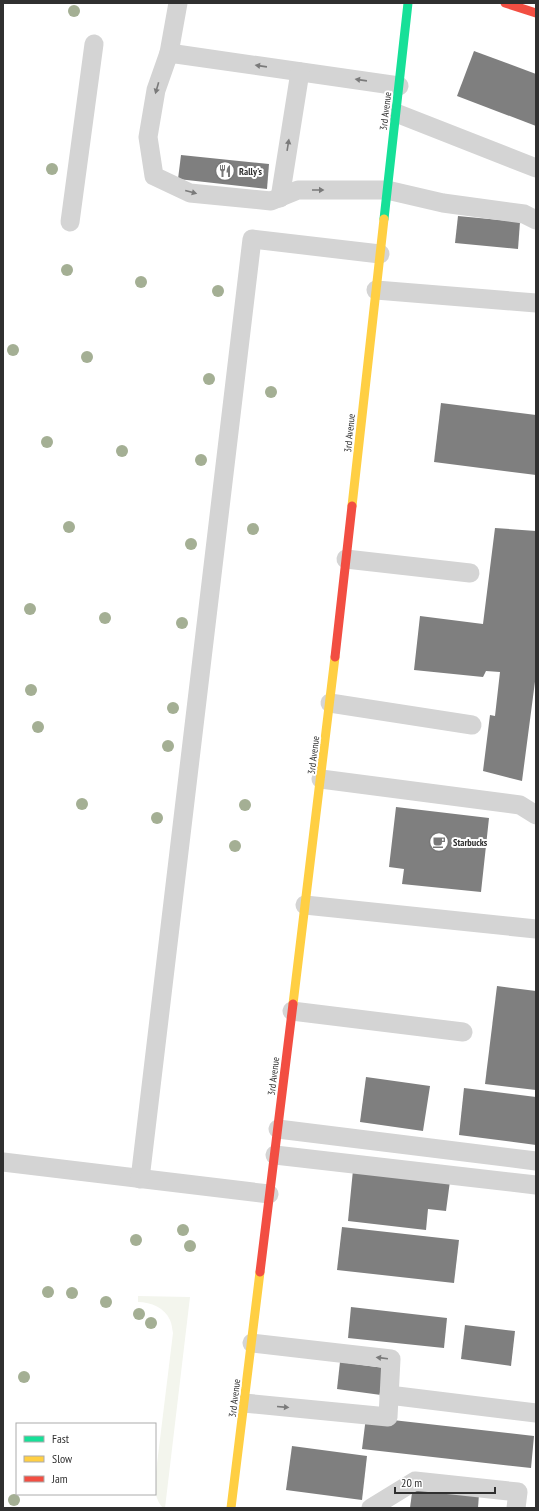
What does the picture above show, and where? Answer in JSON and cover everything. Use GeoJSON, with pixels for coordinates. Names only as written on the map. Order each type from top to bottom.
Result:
{"type":"FeatureCollection","features":[{"type":"Feature","properties":{"kind":"main road","name":"3rd Avenue"},"geometry":{"type":"LineString","coordinates":[[231,1508],[330,703],[408,3]]}},
{"type":"Feature","properties":{"kind":"main road"},"geometry":{"type":"LineString","coordinates":[[505,3],[536,13]]}},
{"type":"Feature","properties":{"kind":"lane"},"geometry":{"type":"LineString","coordinates":[[178,3],[169,53],[156,90],[148,137],[154,176],[190,193],[271,201],[298,190],[387,190],[442,203],[524,214],[536,220]]}},
{"type":"Feature","properties":{"kind":"lane"},"geometry":{"type":"LineString","coordinates":[[70,222],[94,44]]}},
{"type":"Feature","properties":{"kind":"lane"},"geometry":{"type":"LineString","coordinates":[[169,53],[399,86]]}},
{"type":"Feature","properties":{"kind":"lane"},"geometry":{"type":"LineString","coordinates":[[280,198],[300,72]]}},
{"type":"Feature","properties":{"kind":"lane"},"geometry":{"type":"LineString","coordinates":[[396,113],[536,168]]}},
{"type":"Feature","properties":{"kind":"lane"},"geometry":{"type":"LineString","coordinates":[[140,1179],[252,239],[380,254]]}},
{"type":"Feature","properties":{"kind":"lane"},"geometry":{"type":"LineString","coordinates":[[376,290],[536,303]]}},
{"type":"Feature","properties":{"kind":"lane"},"geometry":{"type":"LineString","coordinates":[[346,559],[470,573]]}},
{"type":"Feature","properties":{"kind":"lane"},"geometry":{"type":"LineString","coordinates":[[330,703],[472,725]]}},
{"type":"Feature","properties":{"kind":"lane"},"geometry":{"type":"LineString","coordinates":[[321,779],[520,805],[536,816]]}},
{"type":"Feature","properties":{"kind":"lane"},"geometry":{"type":"LineString","coordinates":[[305,905],[536,928]]}},
{"type":"Feature","properties":{"kind":"lane"},"geometry":{"type":"LineString","coordinates":[[292,1011],[463,1032]]}},
{"type":"Feature","properties":{"kind":"lane"},"geometry":{"type":"LineString","coordinates":[[278,1129],[536,1161]]}},
{"type":"Feature","properties":{"kind":"lane"},"geometry":{"type":"LineString","coordinates":[[275,1155],[536,1185]]}},
{"type":"Feature","properties":{"kind":"lane"},"geometry":{"type":"LineString","coordinates":[[3,1162],[270,1194]]}},
{"type":"Feature","properties":{"kind":"lane"},"geometry":{"type":"LineString","coordinates":[[244,1403],[388,1417],[391,1359],[252,1343]]}},
{"type":"Feature","properties":{"kind":"lane"},"geometry":{"type":"LineString","coordinates":[[389,1395],[536,1413]]}},
{"type":"Feature","properties":{"kind":"lane"},"geometry":{"type":"LineString","coordinates":[[372,1508],[415,1482],[518,1492],[516,1508]]}},
{"type":"Feature","properties":{"kind":"lane"},"geometry":{"type":"LineString","coordinates":[[231,1508],[238,1508]]}},
{"type":"Feature","properties":{"kind":"shaded area"},"geometry":{"type":"Polygon","coordinates":[[[138,1296],[190,1297],[165,1508],[160,1505],[156,1494],[156,1472],[173,1333],[171,1322],[165,1312],[157,1306],[138,1302],[138,1296]]]}},
{"type":"Feature","properties":{"kind":"building"},"geometry":{"type":"Polygon","coordinates":[[[474,51],[536,74],[536,126],[457,96],[474,51]]]}},
{"type":"Feature","properties":{"kind":"building"},"geometry":{"type":"Polygon","coordinates":[[[181,155],[269,164],[267,189],[178,179],[181,155]]]}},
{"type":"Feature","properties":{"kind":"building"},"geometry":{"type":"Polygon","coordinates":[[[458,216],[520,222],[518,249],[455,243],[458,216]]]}},
{"type":"Feature","properties":{"kind":"building"},"geometry":{"type":"Polygon","coordinates":[[[441,403],[536,415],[536,475],[434,462],[441,403]]]}},
{"type":"Feature","properties":{"kind":"building"},"geometry":{"type":"Polygon","coordinates":[[[495,528],[536,531],[536,674],[522,781],[483,771],[490,715],[495,716],[500,672],[486,671],[483,677],[414,670],[420,616],[483,624],[495,528]]]}},
{"type":"Feature","properties":{"kind":"building","name":"Starbucks"},"geometry":{"type":"Polygon","coordinates":[[[396,807],[489,818],[481,892],[402,884],[404,869],[389,867],[396,807]]]}},
{"type":"Feature","properties":{"kind":"building"},"geometry":{"type":"Polygon","coordinates":[[[497,986],[536,991],[536,1090],[485,1084],[497,986]]]}},
{"type":"Feature","properties":{"kind":"building"},"geometry":{"type":"Polygon","coordinates":[[[366,1077],[430,1086],[423,1131],[360,1122],[366,1077]]]}},
{"type":"Feature","properties":{"kind":"building"},"geometry":{"type":"Polygon","coordinates":[[[464,1088],[536,1097],[536,1145],[459,1135],[464,1088]]]}},
{"type":"Feature","properties":{"kind":"building"},"geometry":{"type":"Polygon","coordinates":[[[353,1170],[450,1181],[446,1211],[428,1209],[426,1230],[348,1221],[353,1170]]]}},
{"type":"Feature","properties":{"kind":"building"},"geometry":{"type":"Polygon","coordinates":[[[342,1227],[459,1240],[454,1283],[337,1270],[342,1227]]]}},
{"type":"Feature","properties":{"kind":"building"},"geometry":{"type":"Polygon","coordinates":[[[351,1307],[447,1318],[444,1348],[348,1338],[351,1307]]]}},
{"type":"Feature","properties":{"kind":"building"},"geometry":{"type":"Polygon","coordinates":[[[465,1325],[515,1331],[511,1366],[461,1359],[465,1325]]]}},
{"type":"Feature","properties":{"kind":"building"},"geometry":{"type":"Polygon","coordinates":[[[340,1362],[384,1368],[381,1395],[337,1389],[340,1362]]]}},
{"type":"Feature","properties":{"kind":"building"},"geometry":{"type":"Polygon","coordinates":[[[366,1417],[534,1436],[531,1468],[362,1449],[366,1417]]]}},
{"type":"Feature","properties":{"kind":"building"},"geometry":{"type":"Polygon","coordinates":[[[292,1446],[367,1456],[362,1500],[286,1490],[292,1446]]]}},
{"type":"Feature","properties":{"kind":"building"},"geometry":{"type":"Polygon","coordinates":[[[413,1485],[479,1494],[478,1508],[410,1508],[413,1485]]]}},
{"type":"Feature","properties":{"kind":"traffic: fast"},"geometry":{"type":"LineString","coordinates":[[384,219],[408,3]]}},
{"type":"Feature","properties":{"kind":"traffic: slow"},"geometry":{"type":"LineString","coordinates":[[352,506],[384,219]]}},
{"type":"Feature","properties":{"kind":"traffic: slow"},"geometry":{"type":"LineString","coordinates":[[293,1004],[335,657]]}},
{"type":"Feature","properties":{"kind":"traffic: slow"},"geometry":{"type":"LineString","coordinates":[[231,1508],[260,1272]]}},
{"type":"Feature","properties":{"kind":"traffic: jam"},"geometry":{"type":"LineString","coordinates":[[505,3],[536,13]]}},
{"type":"Feature","properties":{"kind":"traffic: jam"},"geometry":{"type":"LineString","coordinates":[[335,657],[352,506]]}},
{"type":"Feature","properties":{"kind":"traffic: jam"},"geometry":{"type":"LineString","coordinates":[[260,1272],[293,1004]]}},
{"type":"Feature","properties":{"kind":"place","name":"Rally's"},"geometry":{"type":"Point","coordinates":[225,171]}},
{"type":"Feature","properties":{"kind":"place","name":"Starbucks"},"geometry":{"type":"Point","coordinates":[439,842]}}]}
